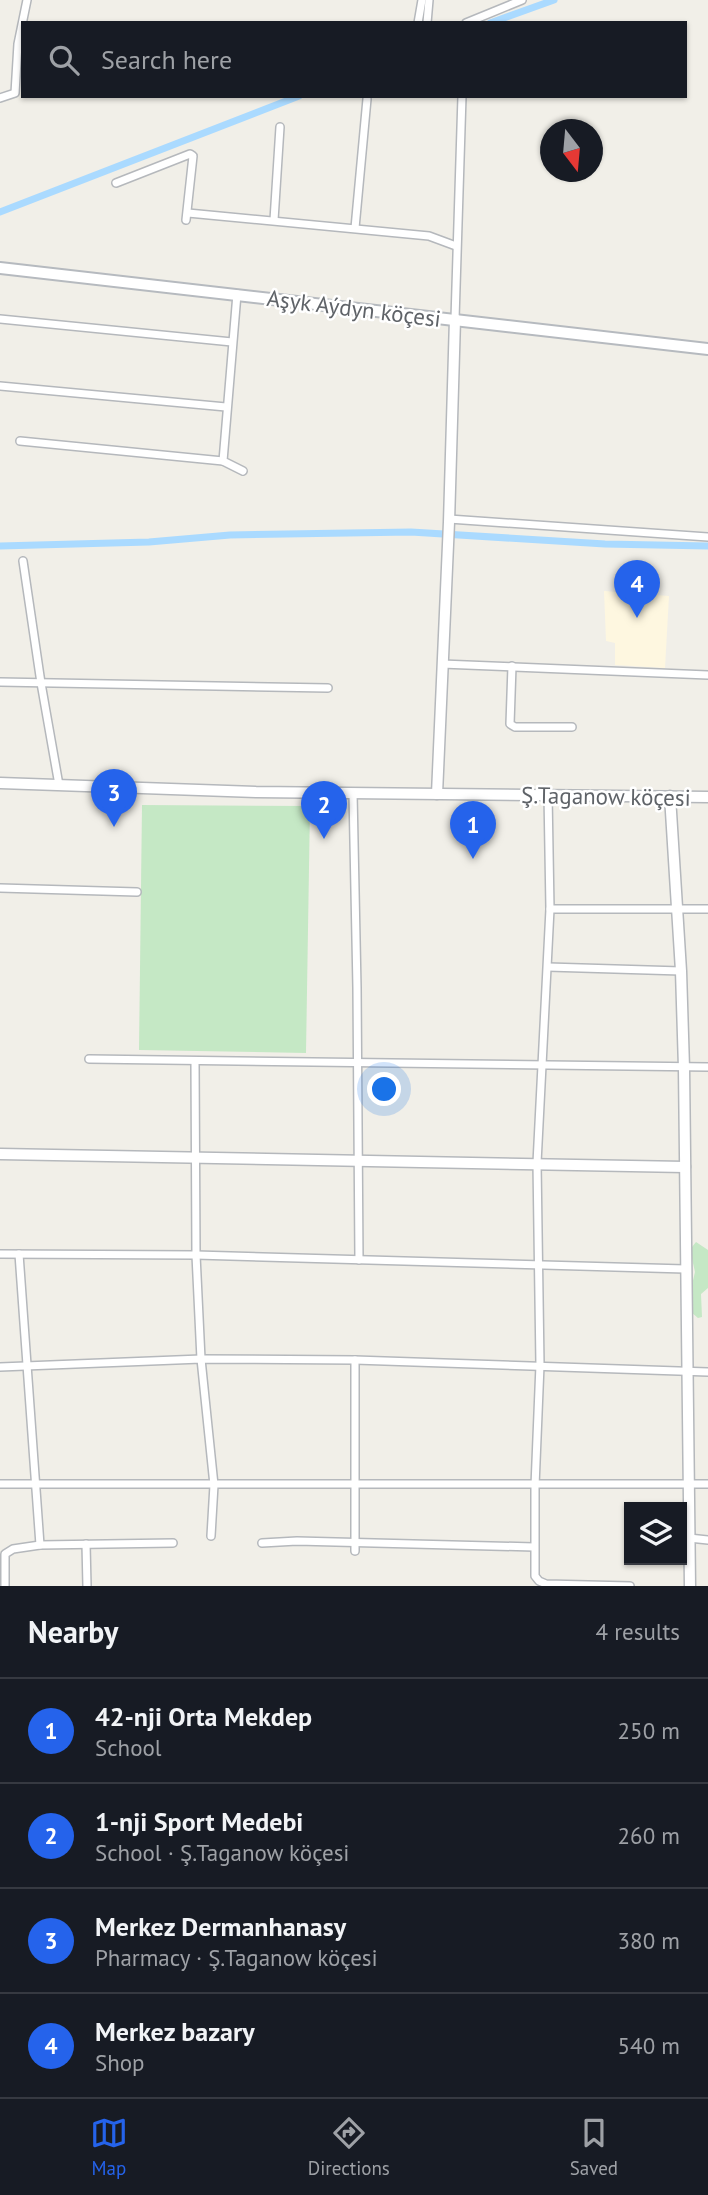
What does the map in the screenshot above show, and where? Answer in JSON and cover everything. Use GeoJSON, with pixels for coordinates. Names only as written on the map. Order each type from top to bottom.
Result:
{"type":"FeatureCollection","features":[{"type":"Feature","properties":{"kind":"main road","name":"Aşyk Aýdyn köçesi"},"geometry":{"type":"LineString","coordinates":[[0,268],[708,349]]}},
{"type":"Feature","properties":{"kind":"street"},"geometry":{"type":"LineString","coordinates":[[23,21],[27,0]]}},
{"type":"Feature","properties":{"kind":"street"},"geometry":{"type":"LineString","coordinates":[[418,21],[422,0]]}},
{"type":"Feature","properties":{"kind":"street"},"geometry":{"type":"LineString","coordinates":[[427,21],[429,0]]}},
{"type":"Feature","properties":{"kind":"street"},"geometry":{"type":"LineString","coordinates":[[471,21],[522,0]]}},
{"type":"Feature","properties":{"kind":"street"},"geometry":{"type":"LineString","coordinates":[[0,98],[15,93],[21,29]]}},
{"type":"Feature","properties":{"kind":"street"},"geometry":{"type":"LineString","coordinates":[[437,794],[449,520],[462,98]]}},
{"type":"Feature","properties":{"kind":"street"},"geometry":{"type":"LineString","coordinates":[[355,229],[367,99]]}},
{"type":"Feature","properties":{"kind":"street"},"geometry":{"type":"LineString","coordinates":[[274,220],[280,127]]}},
{"type":"Feature","properties":{"kind":"street"},"geometry":{"type":"LineString","coordinates":[[116,183],[190,154],[193,156],[187,216],[274,220],[429,236],[456,246]]}},
{"type":"Feature","properties":{"kind":"street"},"geometry":{"type":"LineString","coordinates":[[223,461],[237,295]]}},
{"type":"Feature","properties":{"kind":"street"},"geometry":{"type":"LineString","coordinates":[[0,319],[232,342]]}},
{"type":"Feature","properties":{"kind":"street"},"geometry":{"type":"LineString","coordinates":[[0,386],[226,407]]}},
{"type":"Feature","properties":{"kind":"street"},"geometry":{"type":"LineString","coordinates":[[20,441],[223,461],[243,471]]}},
{"type":"Feature","properties":{"kind":"street"},"geometry":{"type":"LineString","coordinates":[[449,520],[708,537]]}},
{"type":"Feature","properties":{"kind":"street"},"geometry":{"type":"LineString","coordinates":[[23,561],[59,785]]}},
{"type":"Feature","properties":{"kind":"street"},"geometry":{"type":"LineString","coordinates":[[442,664],[708,675]]}},
{"type":"Feature","properties":{"kind":"street"},"geometry":{"type":"LineString","coordinates":[[512,666],[510,724],[516,727],[572,727]]}},
{"type":"Feature","properties":{"kind":"street"},"geometry":{"type":"LineString","coordinates":[[0,682],[328,688]]}},
{"type":"Feature","properties":{"kind":"street","name":"Ş.Taganow köçesi"},"geometry":{"type":"LineString","coordinates":[[0,783],[353,793],[708,797]]}},
{"type":"Feature","properties":{"kind":"street"},"geometry":{"type":"LineString","coordinates":[[353,793],[359,1260]]}},
{"type":"Feature","properties":{"kind":"street"},"geometry":{"type":"LineString","coordinates":[[548,794],[550,909],[537,1163],[540,1365],[535,1486],[535,1576],[539,1581],[630,1586]]}},
{"type":"Feature","properties":{"kind":"street"},"geometry":{"type":"LineString","coordinates":[[670,796],[684,1068],[690,1586]]}},
{"type":"Feature","properties":{"kind":"street"},"geometry":{"type":"LineString","coordinates":[[0,888],[137,892]]}},
{"type":"Feature","properties":{"kind":"street"},"geometry":{"type":"LineString","coordinates":[[550,909],[708,909]]}},
{"type":"Feature","properties":{"kind":"street"},"geometry":{"type":"LineString","coordinates":[[548,967],[681,971]]}},
{"type":"Feature","properties":{"kind":"street"},"geometry":{"type":"LineString","coordinates":[[89,1059],[708,1067]]}},
{"type":"Feature","properties":{"kind":"street"},"geometry":{"type":"LineString","coordinates":[[195,1061],[196,1255],[201,1359],[214,1485],[211,1536]]}},
{"type":"Feature","properties":{"kind":"street"},"geometry":{"type":"LineString","coordinates":[[0,1154],[685,1167]]}},
{"type":"Feature","properties":{"kind":"street"},"geometry":{"type":"LineString","coordinates":[[0,1254],[196,1255],[685,1269]]}},
{"type":"Feature","properties":{"kind":"street"},"geometry":{"type":"LineString","coordinates":[[19,1254],[40,1545]]}},
{"type":"Feature","properties":{"kind":"street"},"geometry":{"type":"LineString","coordinates":[[0,1367],[201,1359],[355,1360],[708,1372]]}},
{"type":"Feature","properties":{"kind":"street"},"geometry":{"type":"LineString","coordinates":[[355,1360],[355,1547]]}},
{"type":"Feature","properties":{"kind":"street"},"geometry":{"type":"LineString","coordinates":[[0,1483],[535,1486],[708,1484]]}},
{"type":"Feature","properties":{"kind":"street"},"geometry":{"type":"LineString","coordinates":[[689,1538],[708,1540]]}},
{"type":"Feature","properties":{"kind":"street"},"geometry":{"type":"LineString","coordinates":[[5,1586],[5,1554],[8,1550],[40,1545],[173,1543]]}},
{"type":"Feature","properties":{"kind":"street"},"geometry":{"type":"LineString","coordinates":[[262,1543],[355,1547],[534,1546]]}},
{"type":"Feature","properties":{"kind":"street"},"geometry":{"type":"LineString","coordinates":[[86,1544],[87,1586]]}},
{"type":"Feature","properties":{"kind":"shaded area"},"geometry":{"type":"Polygon","coordinates":[[[604,591],[669,596],[665,668],[615,665],[615,643],[606,641],[604,591]]]}},
{"type":"Feature","properties":{"kind":"green space"},"geometry":{"type":"Polygon","coordinates":[[[142,805],[310,806],[306,1053],[139,1050],[142,805]]]}},
{"type":"Feature","properties":{"kind":"green space"},"geometry":{"type":"Polygon","coordinates":[[[696,1242],[708,1250],[708,1288],[701,1294],[702,1317],[698,1318],[691,1312],[690,1293],[695,1272],[691,1254],[696,1242]]]}},
{"type":"Feature","properties":{"kind":"waterway"},"geometry":{"type":"LineString","coordinates":[[496,21],[554,0]]}},
{"type":"Feature","properties":{"kind":"waterway"},"geometry":{"type":"LineString","coordinates":[[0,212],[294,98]]}},
{"type":"Feature","properties":{"kind":"waterway"},"geometry":{"type":"LineString","coordinates":[[0,546],[149,542],[230,535],[411,532],[605,544],[708,546]]}},
{"type":"Feature","properties":{"kind":"place","name":"Merkez bazary"},"geometry":{"type":"Point","coordinates":[637,618]}},
{"type":"Feature","properties":{"kind":"place","name":"Merkez Dermanhanasy"},"geometry":{"type":"Point","coordinates":[114,827]}},
{"type":"Feature","properties":{"kind":"place","name":"1-nji Sport Medebi"},"geometry":{"type":"Point","coordinates":[324,839]}},
{"type":"Feature","properties":{"kind":"place","name":"42-nji Orta Mekdep"},"geometry":{"type":"Point","coordinates":[473,859]}}]}
